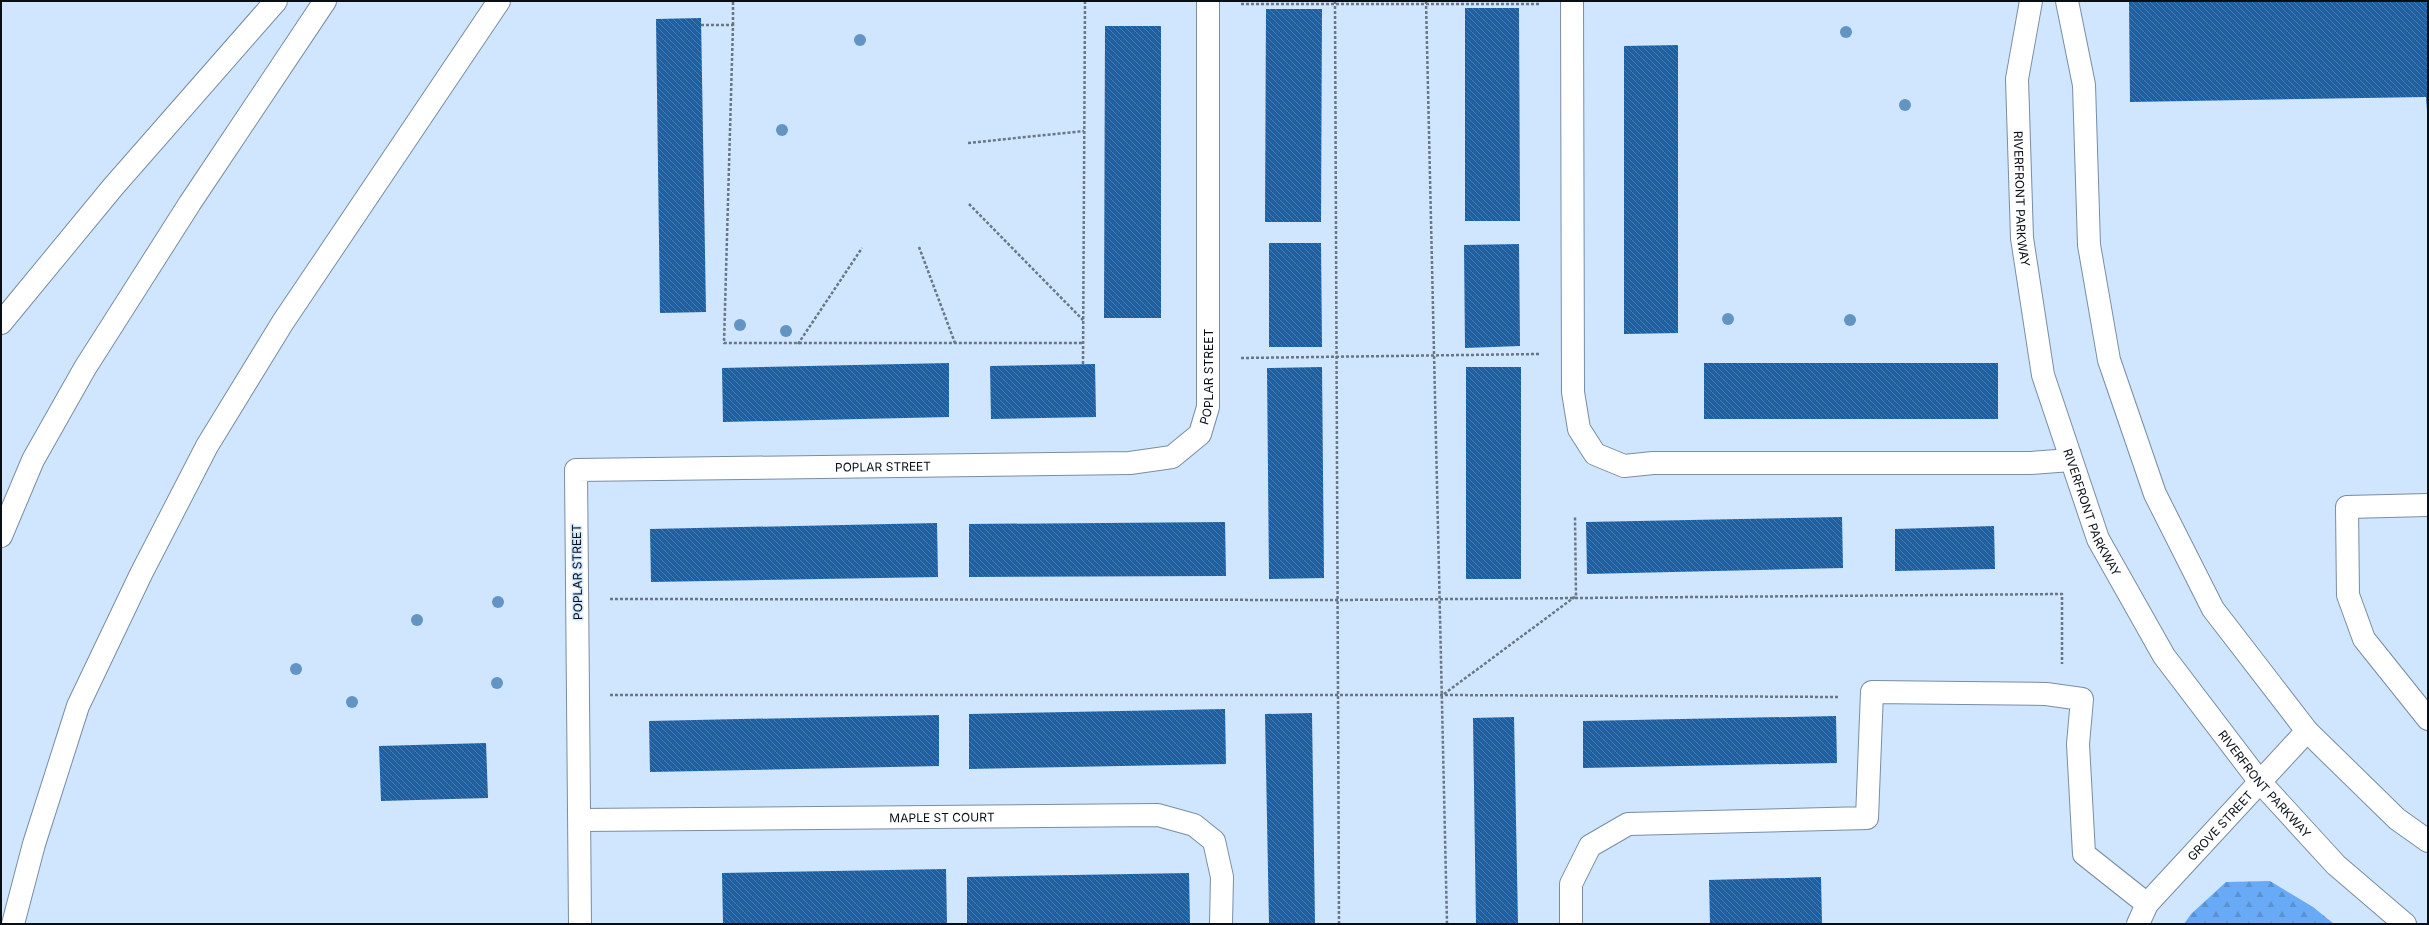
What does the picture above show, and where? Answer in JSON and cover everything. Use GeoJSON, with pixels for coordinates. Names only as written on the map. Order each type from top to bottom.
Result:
{"type":"FeatureCollection","features":[{"type":"Feature","properties":{"kind":"main road"},"geometry":{"type":"LineString","coordinates":[[1,323],[113,187],[219,68],[276,1]]}},
{"type":"Feature","properties":{"kind":"main road"},"geometry":{"type":"LineString","coordinates":[[1,536],[33,460],[85,368],[291,51],[326,1]]}},
{"type":"Feature","properties":{"kind":"main road"},"geometry":{"type":"LineString","coordinates":[[13,924],[34,844],[78,706],[141,574],[207,446],[279,328],[500,1]]}},
{"type":"Feature","properties":{"kind":"main road","name":"RIVERFRONT PARKWAY"},"geometry":{"type":"LineString","coordinates":[[2031,1],[2017,79],[2022,238],[2043,375],[2098,539],[2164,656],[2260,782],[2336,865],[2405,924]]}},
{"type":"Feature","properties":{"kind":"main road"},"geometry":{"type":"LineString","coordinates":[[2067,1],[2084,85],[2089,245],[2109,360],[2155,494],[2212,609],[2307,731],[2397,819],[2428,841]]}},
{"type":"Feature","properties":{"kind":"main road","name":"POPLAR STREET"},"geometry":{"type":"LineString","coordinates":[[580,924],[576,470],[1130,463],[1172,457],[1200,434],[1208,407],[1208,2]]}},
{"type":"Feature","properties":{"kind":"main road"},"geometry":{"type":"LineString","coordinates":[[1572,3],[1572,392],[1579,429],[1595,454],[1624,466],[1653,463],[2030,463],[2071,460]]}},
{"type":"Feature","properties":{"kind":"main road"},"geometry":{"type":"LineString","coordinates":[[2428,505],[2347,506],[2348,595],[2364,639],[2428,719]]}},
{"type":"Feature","properties":{"kind":"main road"},"geometry":{"type":"LineString","coordinates":[[1571,924],[1571,884],[1590,846],[1628,824],[1867,818],[1871,695],[2046,694],[2082,699],[2078,744],[2084,854],[2147,904]]}},
{"type":"Feature","properties":{"kind":"main road","name":"GROVE STREET"},"geometry":{"type":"LineString","coordinates":[[2138,924],[2147,904],[2307,731]]}},
{"type":"Feature","properties":{"kind":"main road","name":"MAPLE ST COURT"},"geometry":{"type":"LineString","coordinates":[[580,820],[1158,815],[1194,825],[1214,841],[1222,877],[1221,924]]}},
{"type":"Feature","properties":{"kind":"path"},"geometry":{"type":"LineString","coordinates":[[733,1],[724,343],[1083,343]]}},
{"type":"Feature","properties":{"kind":"path"},"geometry":{"type":"LineString","coordinates":[[1083,364],[1085,1]]}},
{"type":"Feature","properties":{"kind":"path"},"geometry":{"type":"LineString","coordinates":[[1208,2],[1572,3]]}},
{"type":"Feature","properties":{"kind":"path"},"geometry":{"type":"LineString","coordinates":[[1335,2],[1339,924]]}},
{"type":"Feature","properties":{"kind":"path"},"geometry":{"type":"LineString","coordinates":[[1426,2],[1438,598],[1443,695],[1447,924]]}},
{"type":"Feature","properties":{"kind":"path"},"geometry":{"type":"LineString","coordinates":[[701,25],[732,25]]}},
{"type":"Feature","properties":{"kind":"path"},"geometry":{"type":"LineString","coordinates":[[968,143],[1084,131]]}},
{"type":"Feature","properties":{"kind":"path"},"geometry":{"type":"LineString","coordinates":[[968,204],[1083,321]]}},
{"type":"Feature","properties":{"kind":"path"},"geometry":{"type":"LineString","coordinates":[[919,247],[955,343]]}},
{"type":"Feature","properties":{"kind":"path"},"geometry":{"type":"LineString","coordinates":[[798,344],[862,248]]}},
{"type":"Feature","properties":{"kind":"path"},"geometry":{"type":"LineString","coordinates":[[1208,358],[1434,354],[1572,354]]}},
{"type":"Feature","properties":{"kind":"path"},"geometry":{"type":"LineString","coordinates":[[1575,517],[1576,596]]}},
{"type":"Feature","properties":{"kind":"path"},"geometry":{"type":"LineString","coordinates":[[577,599],[1338,600],[1576,596],[2062,594],[2062,696]]}},
{"type":"Feature","properties":{"kind":"path"},"geometry":{"type":"LineString","coordinates":[[1443,695],[1576,596]]}},
{"type":"Feature","properties":{"kind":"path"},"geometry":{"type":"LineString","coordinates":[[578,696],[1871,695]]}},
{"type":"Feature","properties":{"kind":"green space"},"geometry":{"type":"Polygon","coordinates":[[[2270,881],[2313,907],[2334,924],[2184,924],[2191,914],[2226,882],[2270,881]]]}},
{"type":"Feature","properties":{"kind":"building"},"geometry":{"type":"Polygon","coordinates":[[[2129,1],[2428,1],[2428,125],[2426,97],[2130,102],[2129,1]]]}},
{"type":"Feature","properties":{"kind":"building"},"geometry":{"type":"Polygon","coordinates":[[[1465,8],[1519,8],[1520,221],[1465,221],[1465,8]]]}},
{"type":"Feature","properties":{"kind":"building"},"geometry":{"type":"Polygon","coordinates":[[[1266,9],[1322,9],[1321,222],[1265,222],[1266,9]]]}},
{"type":"Feature","properties":{"kind":"building"},"geometry":{"type":"Polygon","coordinates":[[[701,18],[706,312],[660,313],[656,19],[701,18]]]}},
{"type":"Feature","properties":{"kind":"building"},"geometry":{"type":"Polygon","coordinates":[[[1105,26],[1161,26],[1161,318],[1104,318],[1105,26]]]}},
{"type":"Feature","properties":{"kind":"building"},"geometry":{"type":"Polygon","coordinates":[[[1678,45],[1678,333],[1624,334],[1624,46],[1678,45]]]}},
{"type":"Feature","properties":{"kind":"building"},"geometry":{"type":"Polygon","coordinates":[[[1269,243],[1321,243],[1322,347],[1269,347],[1269,243]]]}},
{"type":"Feature","properties":{"kind":"building"},"geometry":{"type":"Polygon","coordinates":[[[1519,244],[1520,346],[1465,348],[1464,245],[1519,244]]]}},
{"type":"Feature","properties":{"kind":"building"},"geometry":{"type":"Polygon","coordinates":[[[949,363],[949,417],[723,422],[722,368],[949,363]]]}},
{"type":"Feature","properties":{"kind":"building"},"geometry":{"type":"Polygon","coordinates":[[[1704,363],[1998,363],[1998,419],[1704,419],[1704,363]]]}},
{"type":"Feature","properties":{"kind":"building"},"geometry":{"type":"Polygon","coordinates":[[[1095,364],[1096,417],[991,419],[990,366],[1095,364]]]}},
{"type":"Feature","properties":{"kind":"building"},"geometry":{"type":"Polygon","coordinates":[[[1322,367],[1324,578],[1269,579],[1267,368],[1322,367]]]}},
{"type":"Feature","properties":{"kind":"building"},"geometry":{"type":"Polygon","coordinates":[[[1466,367],[1521,367],[1521,579],[1466,579],[1466,367]]]}},
{"type":"Feature","properties":{"kind":"building"},"geometry":{"type":"Polygon","coordinates":[[[1842,517],[1843,568],[1587,574],[1586,522],[1842,517]]]}},
{"type":"Feature","properties":{"kind":"building"},"geometry":{"type":"Polygon","coordinates":[[[1225,522],[1226,576],[969,577],[969,524],[1225,522]]]}},
{"type":"Feature","properties":{"kind":"building"},"geometry":{"type":"Polygon","coordinates":[[[937,523],[938,577],[651,582],[650,529],[937,523]]]}},
{"type":"Feature","properties":{"kind":"building"},"geometry":{"type":"Polygon","coordinates":[[[1994,526],[1995,569],[1895,571],[1895,529],[1994,526]]]}},
{"type":"Feature","properties":{"kind":"building"},"geometry":{"type":"Polygon","coordinates":[[[1225,709],[1226,764],[969,769],[969,714],[1225,709]]]}},
{"type":"Feature","properties":{"kind":"building"},"geometry":{"type":"Polygon","coordinates":[[[1312,713],[1315,924],[1269,924],[1265,714],[1312,713]]]}},
{"type":"Feature","properties":{"kind":"building"},"geometry":{"type":"Polygon","coordinates":[[[939,715],[939,766],[650,772],[649,721],[939,715]]]}},
{"type":"Feature","properties":{"kind":"building"},"geometry":{"type":"Polygon","coordinates":[[[1836,716],[1837,763],[1583,768],[1583,721],[1836,716]]]}},
{"type":"Feature","properties":{"kind":"building"},"geometry":{"type":"Polygon","coordinates":[[[1514,717],[1518,924],[1476,924],[1473,718],[1514,717]]]}},
{"type":"Feature","properties":{"kind":"building"},"geometry":{"type":"Polygon","coordinates":[[[486,743],[488,798],[381,801],[379,746],[486,743]]]}},
{"type":"Feature","properties":{"kind":"building"},"geometry":{"type":"Polygon","coordinates":[[[946,869],[947,924],[723,924],[722,873],[946,869]]]}},
{"type":"Feature","properties":{"kind":"building"},"geometry":{"type":"Polygon","coordinates":[[[1189,873],[1190,923],[967,924],[967,877],[1189,873]]]}},
{"type":"Feature","properties":{"kind":"building"},"geometry":{"type":"Polygon","coordinates":[[[1821,877],[1822,924],[1710,924],[1709,880],[1821,877]]]}}]}
